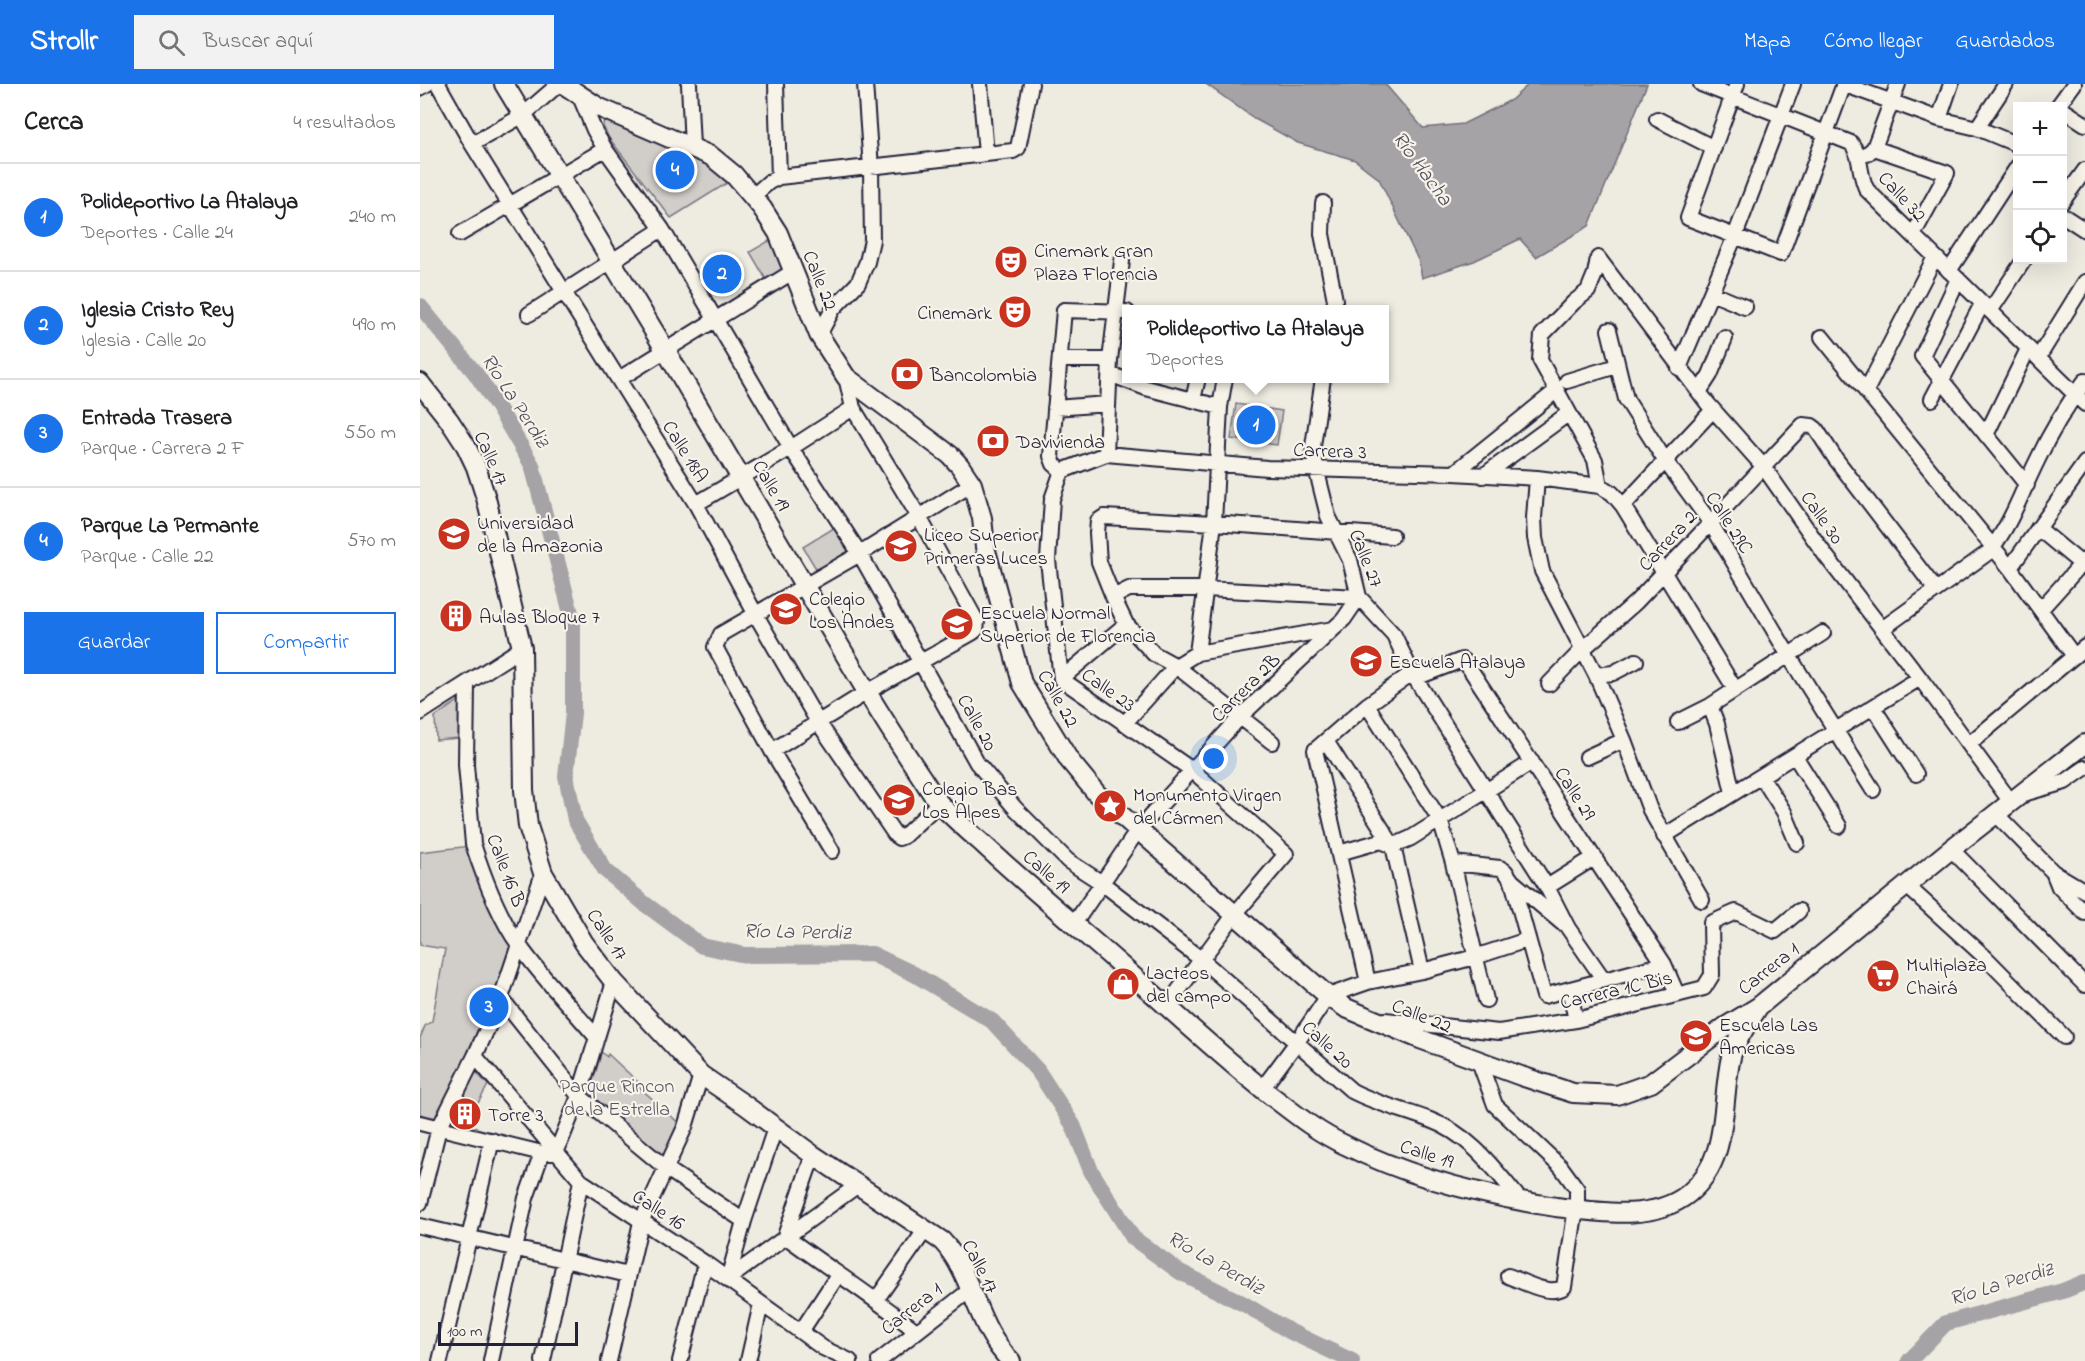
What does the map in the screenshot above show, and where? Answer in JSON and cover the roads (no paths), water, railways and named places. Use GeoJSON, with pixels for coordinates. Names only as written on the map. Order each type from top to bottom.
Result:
{"type":"FeatureCollection","features":[{"type":"Feature","properties":{"kind":"main road","name":"Calle 19"},"geometry":{"type":"LineString","coordinates":[[504,84],[741,476],[867,692],[939,804],[1007,867],[1262,1089],[1312,1127],[1344,1145],[1422,1178],[1522,1202],[1575,1210],[1614,1212],[1656,1208],[1686,1195],[1709,1170],[1718,1152],[1722,1132],[1732,1053],[1758,1007]]}},
{"type":"Feature","properties":{"kind":"main road","name":"Calle 22"},"geometry":{"type":"LineString","coordinates":[[561,84],[598,106],[711,156],[734,175],[753,196],[778,233],[819,335],[846,377],[950,455],[960,466],[972,484],[982,518],[985,547],[1022,682],[1069,760],[1097,794],[1328,996],[1346,1008],[1369,1018],[1479,1061]]}},
{"type":"Feature","properties":{"kind":"main road","name":"Calle 17"},"geometry":{"type":"LineString","coordinates":[[420,383],[455,429],[476,467],[486,498],[522,648],[524,790],[528,826],[543,873],[584,943],[614,982],[701,1076],[813,1155],[942,1240],[954,1254],[985,1325],[999,1349],[1011,1361]]}},
{"type":"Feature","properties":{"kind":"main road","name":"Carrera 1"},"geometry":{"type":"LineString","coordinates":[[1479,1061],[1574,1093],[1617,1095],[1651,1083],[1725,1027],[1758,1007],[1951,849],[2085,744]]}},
{"type":"Feature","properties":{"kind":"street"},"geometry":{"type":"LineString","coordinates":[[420,88],[427,84]]}},
{"type":"Feature","properties":{"kind":"street","name":"Calle 18A"},"geometry":{"type":"LineString","coordinates":[[438,84],[472,144],[696,504],[756,615],[818,722],[896,836],[899,838],[904,836],[939,804]]}},
{"type":"Feature","properties":{"kind":"street"},"geometry":{"type":"LineString","coordinates":[[472,144],[522,116],[561,84]]}},
{"type":"Feature","properties":{"kind":"street"},"geometry":{"type":"LineString","coordinates":[[689,84],[692,147]]}},
{"type":"Feature","properties":{"kind":"street"},"geometry":{"type":"LineString","coordinates":[[776,84],[779,177]]}},
{"type":"Feature","properties":{"kind":"street"},"geometry":{"type":"LineString","coordinates":[[819,335],[833,309],[858,283],[867,262],[872,240],[866,84]]}},
{"type":"Feature","properties":{"kind":"street"},"geometry":{"type":"LineString","coordinates":[[980,84],[987,154]]}},
{"type":"Feature","properties":{"kind":"street"},"geometry":{"type":"LineString","coordinates":[[753,196],[769,182],[779,177],[1012,151],[1018,148],[1031,84]]}},
{"type":"Feature","properties":{"kind":"street","name":"Calle 32"},"geometry":{"type":"LineString","coordinates":[[1701,84],[1735,90],[1781,115],[1851,143],[1860,159],[1862,182],[1867,190],[2080,399]]}},
{"type":"Feature","properties":{"kind":"street"},"geometry":{"type":"LineString","coordinates":[[1679,368],[1735,236],[1793,84]]}},
{"type":"Feature","properties":{"kind":"street"},"geometry":{"type":"LineString","coordinates":[[1735,90],[1688,218],[1781,254],[1844,84],[1939,118],[1977,128],[2013,143]]}},
{"type":"Feature","properties":{"kind":"street"},"geometry":{"type":"LineString","coordinates":[[1860,159],[1874,148],[1898,84]]}},
{"type":"Feature","properties":{"kind":"street"},"geometry":{"type":"LineString","coordinates":[[1939,118],[1952,84]]}},
{"type":"Feature","properties":{"kind":"street"},"geometry":{"type":"LineString","coordinates":[[1977,128],[2006,84]]}},
{"type":"Feature","properties":{"kind":"street"},"geometry":{"type":"LineString","coordinates":[[2063,102],[2073,84]]}},
{"type":"Feature","properties":{"kind":"street","name":"Calle 20"},"geometry":{"type":"LineString","coordinates":[[579,94],[594,130],[605,149],[662,229],[791,448],[860,554],[977,763],[1015,808],[1068,861],[1102,883],[1202,960],[1352,1091],[1373,1101],[1432,1120],[1462,1137],[1482,1154],[1522,1202]]}},
{"type":"Feature","properties":{"kind":"street"},"geometry":{"type":"LineString","coordinates":[[2067,112],[2085,124]]}},
{"type":"Feature","properties":{"kind":"street"},"geometry":{"type":"LineString","coordinates":[[1657,119],[1714,148]]}},
{"type":"Feature","properties":{"kind":"street","name":"Calle 32"},"geometry":{"type":"LineString","coordinates":[[1874,148],[1947,172],[1913,235]]}},
{"type":"Feature","properties":{"kind":"street"},"geometry":{"type":"LineString","coordinates":[[460,234],[605,149]]}},
{"type":"Feature","properties":{"kind":"street"},"geometry":{"type":"LineString","coordinates":[[2067,195],[2085,170]]}},
{"type":"Feature","properties":{"kind":"street"},"geometry":{"type":"LineString","coordinates":[[2013,175],[1954,275],[1922,356],[2027,485]]}},
{"type":"Feature","properties":{"kind":"street"},"geometry":{"type":"LineString","coordinates":[[1323,203],[1322,234],[1334,305]]}},
{"type":"Feature","properties":{"kind":"street"},"geometry":{"type":"LineString","coordinates":[[2067,218],[2085,230]]}},
{"type":"Feature","properties":{"kind":"street"},"geometry":{"type":"LineString","coordinates":[[529,314],[662,229]]}},
{"type":"Feature","properties":{"kind":"street"},"geometry":{"type":"LineString","coordinates":[[1866,391],[1935,257]]}},
{"type":"Feature","properties":{"kind":"street","name":"Calle 30"},"geometry":{"type":"LineString","coordinates":[[1556,391],[1540,360],[1542,335],[1588,291],[1598,258],[1679,368],[1763,466],[1826,556],[1969,744],[2016,799]]}},
{"type":"Feature","properties":{"kind":"street"},"geometry":{"type":"LineString","coordinates":[[1106,454],[1110,367],[1122,311],[1122,261]]}},
{"type":"Feature","properties":{"kind":"street"},"geometry":{"type":"LineString","coordinates":[[1932,399],[1941,380],[1986,307],[2021,264]]}},
{"type":"Feature","properties":{"kind":"street"},"geometry":{"type":"LineString","coordinates":[[619,380],[794,271]]}},
{"type":"Feature","properties":{"kind":"street"},"geometry":{"type":"LineString","coordinates":[[1986,435],[2033,353],[2085,282]]}},
{"type":"Feature","properties":{"kind":"street"},"geometry":{"type":"LineString","coordinates":[[1711,293],[1745,308]]}},
{"type":"Feature","properties":{"kind":"street"},"geometry":{"type":"LineString","coordinates":[[810,315],[833,309]]}},
{"type":"Feature","properties":{"kind":"street"},"geometry":{"type":"LineString","coordinates":[[1062,471],[1054,464],[1051,456],[1064,310],[1122,311]]}},
{"type":"Feature","properties":{"kind":"street","name":"Calle 29C"},"geometry":{"type":"LineString","coordinates":[[1609,330],[1626,399],[1666,462],[1710,522],[1789,657],[1835,730]]}},
{"type":"Feature","properties":{"kind":"street"},"geometry":{"type":"LineString","coordinates":[[1822,337],[2010,568],[2074,656]]}},
{"type":"Feature","properties":{"kind":"street"},"geometry":{"type":"LineString","coordinates":[[1699,392],[1710,375],[1725,338]]}},
{"type":"Feature","properties":{"kind":"street"},"geometry":{"type":"LineString","coordinates":[[1059,360],[1110,367],[1122,372]]}},
{"type":"Feature","properties":{"kind":"street"},"geometry":{"type":"LineString","coordinates":[[1568,381],[1617,366]]}},
{"type":"Feature","properties":{"kind":"street"},"geometry":{"type":"LineString","coordinates":[[772,751],[867,692],[972,633],[977,627],[977,621],[919,517],[854,408],[846,377]]}},
{"type":"Feature","properties":{"kind":"street"},"geometry":{"type":"LineString","coordinates":[[1882,629],[1989,552],[2002,534],[2037,461],[2080,399],[2085,381]]}},
{"type":"Feature","properties":{"kind":"street"},"geometry":{"type":"LineString","coordinates":[[1147,383],[1220,407]]}},
{"type":"Feature","properties":{"kind":"street"},"geometry":{"type":"LineString","coordinates":[[1193,400],[1197,383]]}},
{"type":"Feature","properties":{"kind":"street"},"geometry":{"type":"LineString","coordinates":[[1197,653],[1214,523],[1220,407],[1224,383]]}},
{"type":"Feature","properties":{"kind":"street","name":"Calle 27"},"geometry":{"type":"LineString","coordinates":[[1322,383],[1313,446],[1316,468],[1328,516],[1350,560],[1359,597],[1394,634],[1413,675],[1547,887],[1568,928]]}},
{"type":"Feature","properties":{"kind":"street"},"geometry":{"type":"LineString","coordinates":[[1454,473],[1556,391],[1595,460],[1600,486],[1612,493],[1623,506],[1735,689]]}},
{"type":"Feature","properties":{"kind":"street"},"geometry":{"type":"LineString","coordinates":[[1055,408],[1107,404]]}},
{"type":"Feature","properties":{"kind":"street"},"geometry":{"type":"LineString","coordinates":[[696,504],[854,408]]}},
{"type":"Feature","properties":{"kind":"street"},"geometry":{"type":"LineString","coordinates":[[1623,506],[1713,410]]}},
{"type":"Feature","properties":{"kind":"street"},"geometry":{"type":"LineString","coordinates":[[1483,476],[1569,413]]}},
{"type":"Feature","properties":{"kind":"street","name":"Carrera 2"},"geometry":{"type":"LineString","coordinates":[[1549,684],[1583,649],[1636,602],[1803,425],[1812,426],[1936,590]]}},
{"type":"Feature","properties":{"kind":"street","name":"Carrera 3"},"geometry":{"type":"LineString","coordinates":[[1062,471],[1106,454],[1267,468],[1454,473],[1537,478],[1600,486]]}},
{"type":"Feature","properties":{"kind":"street"},"geometry":{"type":"LineString","coordinates":[[2010,568],[2085,463]]}},
{"type":"Feature","properties":{"kind":"street","name":"Calle 23"},"geometry":{"type":"LineString","coordinates":[[1062,471],[1052,499],[1048,560],[1061,679],[1192,770],[1286,854],[1235,914]]}},
{"type":"Feature","properties":{"kind":"street"},"geometry":{"type":"LineString","coordinates":[[1537,478],[1534,528],[1542,571],[1596,675],[1650,810],[1702,900]]}},
{"type":"Feature","properties":{"kind":"street"},"geometry":{"type":"LineString","coordinates":[[832,851],[772,751],[716,647],[717,641],[721,634],[860,554],[972,484]]}},
{"type":"Feature","properties":{"kind":"street"},"geometry":{"type":"LineString","coordinates":[[1272,742],[1176,666],[1154,654],[1126,624],[1100,562],[1096,532],[1098,521],[1104,517],[1392,536]]}},
{"type":"Feature","properties":{"kind":"street"},"geometry":{"type":"LineString","coordinates":[[2038,528],[2084,564],[2041,609]]}},
{"type":"Feature","properties":{"kind":"street"},"geometry":{"type":"LineString","coordinates":[[1113,597],[1129,589],[1205,589],[1359,597]]}},
{"type":"Feature","properties":{"kind":"street","name":"Carrera 2B"},"geometry":{"type":"LineString","coordinates":[[1074,924],[1138,830],[1241,716],[1344,619],[1359,597]]}},
{"type":"Feature","properties":{"kind":"street"},"geometry":{"type":"LineString","coordinates":[[1061,679],[1126,624]]}},
{"type":"Feature","properties":{"kind":"street"},"geometry":{"type":"LineString","coordinates":[[1124,724],[1176,666],[1197,653],[1334,629]]}},
{"type":"Feature","properties":{"kind":"street"},"geometry":{"type":"LineString","coordinates":[[1678,722],[1710,706],[1823,633]]}},
{"type":"Feature","properties":{"kind":"street"},"geometry":{"type":"LineString","coordinates":[[1969,744],[2085,646]]}},
{"type":"Feature","properties":{"kind":"street"},"geometry":{"type":"LineString","coordinates":[[420,713],[522,648]]}},
{"type":"Feature","properties":{"kind":"street","name":"Calle 29"},"geometry":{"type":"LineString","coordinates":[[1413,675],[1462,660],[1532,762],[1664,964],[1677,994]]}},
{"type":"Feature","properties":{"kind":"street"},"geometry":{"type":"LineString","coordinates":[[1596,675],[1613,673],[1636,661]]}},
{"type":"Feature","properties":{"kind":"street"},"geometry":{"type":"LineString","coordinates":[[1320,745],[1367,705],[1413,675]]}},
{"type":"Feature","properties":{"kind":"street"},"geometry":{"type":"LineString","coordinates":[[1664,836],[1920,678]]}},
{"type":"Feature","properties":{"kind":"street","name":"Calle 16 B"},"geometry":{"type":"LineString","coordinates":[[467,685],[466,765],[473,844],[494,900],[518,944],[597,1038]]}},
{"type":"Feature","properties":{"kind":"street"},"geometry":{"type":"LineString","coordinates":[[1367,705],[1440,820],[1453,863],[1486,1000]]}},
{"type":"Feature","properties":{"kind":"street"},"geometry":{"type":"LineString","coordinates":[[1710,706],[1717,724],[1733,793]]}},
{"type":"Feature","properties":{"kind":"street"},"geometry":{"type":"LineString","coordinates":[[1873,707],[1916,774]]}},
{"type":"Feature","properties":{"kind":"street"},"geometry":{"type":"LineString","coordinates":[[1835,730],[1873,790]]}},
{"type":"Feature","properties":{"kind":"street"},"geometry":{"type":"LineString","coordinates":[[1587,757],[1623,740]]}},
{"type":"Feature","properties":{"kind":"street"},"geometry":{"type":"LineString","coordinates":[[1320,745],[1393,846],[1422,971]]}},
{"type":"Feature","properties":{"kind":"street"},"geometry":{"type":"LineString","coordinates":[[1320,745],[1339,853],[1368,981]]}},
{"type":"Feature","properties":{"kind":"street"},"geometry":{"type":"LineString","coordinates":[[1795,756],[1839,826]]}},
{"type":"Feature","properties":{"kind":"street"},"geometry":{"type":"LineString","coordinates":[[1339,853],[1381,842],[1393,846],[1411,838],[1532,762]]}},
{"type":"Feature","properties":{"kind":"street","name":"Carrera 1"},"geometry":{"type":"LineString","coordinates":[[2016,799],[2065,782],[2085,768]]}},
{"type":"Feature","properties":{"kind":"street"},"geometry":{"type":"LineString","coordinates":[[1761,776],[1784,812],[1797,843]]}},
{"type":"Feature","properties":{"kind":"street"},"geometry":{"type":"LineString","coordinates":[[1996,814],[2053,872],[2085,891]]}},
{"type":"Feature","properties":{"kind":"street"},"geometry":{"type":"LineString","coordinates":[[1951,849],[2085,985]]}},
{"type":"Feature","properties":{"kind":"street"},"geometry":{"type":"LineString","coordinates":[[1547,887],[1594,857]]}},
{"type":"Feature","properties":{"kind":"street"},"geometry":{"type":"LineString","coordinates":[[1453,863],[1500,868],[1505,871],[1512,881],[1568,928],[1604,980]]}},
{"type":"Feature","properties":{"kind":"street"},"geometry":{"type":"LineString","coordinates":[[2053,872],[2059,887],[2085,913]]}},
{"type":"Feature","properties":{"kind":"street"},"geometry":{"type":"LineString","coordinates":[[420,1203],[439,1128],[501,998],[543,873]]}},
{"type":"Feature","properties":{"kind":"street"},"geometry":{"type":"LineString","coordinates":[[1512,881],[1544,996],[1664,964]]}},
{"type":"Feature","properties":{"kind":"street"},"geometry":{"type":"LineString","coordinates":[[1908,886],[1986,958],[2064,1037]]}},
{"type":"Feature","properties":{"kind":"street","name":"Carrera 1C Bis"},"geometry":{"type":"LineString","coordinates":[[1369,1018],[1499,1032],[1576,1020],[1704,988],[1712,975],[1711,923],[1736,912],[1775,931],[1799,911]]}},
{"type":"Feature","properties":{"kind":"street"},"geometry":{"type":"LineString","coordinates":[[1167,1006],[1235,914]]}},
{"type":"Feature","properties":{"kind":"street"},"geometry":{"type":"LineString","coordinates":[[1262,1089],[1328,996],[1368,981],[1422,971],[1527,940]]}},
{"type":"Feature","properties":{"kind":"street"},"geometry":{"type":"LineString","coordinates":[[420,1123],[542,1153],[556,1153],[579,1096],[614,982]]}},
{"type":"Feature","properties":{"kind":"street"},"geometry":{"type":"LineString","coordinates":[[1569,989],[1576,1020]]}},
{"type":"Feature","properties":{"kind":"street"},"geometry":{"type":"LineString","coordinates":[[501,998],[579,1096],[667,1169],[744,1221]]}},
{"type":"Feature","properties":{"kind":"street","name":"Calle 16"},"geometry":{"type":"LineString","coordinates":[[475,1056],[581,1181],[802,1330],[822,1354],[850,1361]]}},
{"type":"Feature","properties":{"kind":"street"},"geometry":{"type":"LineString","coordinates":[[1479,1061],[1495,1105],[1562,1167],[1576,1189],[1577,1201],[1564,1287],[1559,1290],[1546,1290],[1508,1276]]}},
{"type":"Feature","properties":{"kind":"street"},"geometry":{"type":"LineString","coordinates":[[609,1361],[641,1222],[685,1127],[701,1076]]}},
{"type":"Feature","properties":{"kind":"street"},"geometry":{"type":"LineString","coordinates":[[728,1279],[744,1221],[775,1128]]}},
{"type":"Feature","properties":{"kind":"street"},"geometry":{"type":"LineString","coordinates":[[440,1361],[492,1140]]}},
{"type":"Feature","properties":{"kind":"street"},"geometry":{"type":"LineString","coordinates":[[491,1361],[526,1198],[542,1153]]}},
{"type":"Feature","properties":{"kind":"street"},"geometry":{"type":"LineString","coordinates":[[785,1236],[813,1155]]}},
{"type":"Feature","properties":{"kind":"street"},"geometry":{"type":"LineString","coordinates":[[543,1361],[581,1181]]}},
{"type":"Feature","properties":{"kind":"street"},"geometry":{"type":"LineString","coordinates":[[728,1279],[858,1185]]}},
{"type":"Feature","properties":{"kind":"street"},"geometry":{"type":"LineString","coordinates":[[800,1196],[824,1208]]}},
{"type":"Feature","properties":{"kind":"street"},"geometry":{"type":"LineString","coordinates":[[420,1226],[628,1275]]}},
{"type":"Feature","properties":{"kind":"street"},"geometry":{"type":"LineString","coordinates":[[876,1300],[926,1229]]}},
{"type":"Feature","properties":{"kind":"street"},"geometry":{"type":"LineString","coordinates":[[785,1236],[916,1331]]}},
{"type":"Feature","properties":{"kind":"street"},"geometry":{"type":"LineString","coordinates":[[680,1361],[705,1263]]}},
{"type":"Feature","properties":{"kind":"street"},"geometry":{"type":"LineString","coordinates":[[802,1330],[838,1275]]}},
{"type":"Feature","properties":{"kind":"street","name":"Carrera 1"},"geometry":{"type":"LineString","coordinates":[[879,1361],[970,1290]]}},
{"type":"Feature","properties":{"kind":"street"},"geometry":{"type":"LineString","coordinates":[[748,1361],[761,1304]]}},
{"type":"Feature","properties":{"kind":"water","name":"Río Hacha"},"geometry":{"type":"Polygon","coordinates":[[[1206,84],[1385,84],[1423,128],[1463,124],[1511,100],[1529,84],[1647,84],[1589,226],[1536,257],[1520,239],[1474,261],[1422,278],[1419,262],[1379,179],[1355,160],[1298,143],[1255,119],[1206,84]]]}},
{"type":"Feature","properties":{"kind":"waterway","name":"Río La Perdiz"},"geometry":{"type":"LineString","coordinates":[[420,306],[476,374],[532,465],[573,621],[573,713],[566,776],[575,820],[605,870],[645,904],[702,946],[745,955],[872,954],[914,974],[992,1021],[1038,1071],[1073,1125],[1091,1171],[1133,1238],[1180,1272],[1244,1304],[1289,1331],[1352,1361]]}},
{"type":"Feature","properties":{"kind":"waterway","name":"Río La Perdiz"},"geometry":{"type":"LineString","coordinates":[[1909,1361],[1946,1323],[2063,1291],[2085,1282]]}},
{"type":"Feature","properties":{"kind":"place","name":"Parque La Permante"},"geometry":{"type":"Point","coordinates":[675,170]}},
{"type":"Feature","properties":{"kind":"place","name":"Cinemark Gran Plaza Florencia"},"geometry":{"type":"Point","coordinates":[1011,262]}},
{"type":"Feature","properties":{"kind":"place","name":"Iglesia Cristo Rey"},"geometry":{"type":"Point","coordinates":[722,274]}},
{"type":"Feature","properties":{"kind":"place","name":"Cinemark"},"geometry":{"type":"Point","coordinates":[1015,312]}},
{"type":"Feature","properties":{"kind":"place","name":"Bancolombia"},"geometry":{"type":"Point","coordinates":[907,374]}},
{"type":"Feature","properties":{"kind":"place","name":"Polideportivo La Atalaya"},"geometry":{"type":"Point","coordinates":[1256,425]}},
{"type":"Feature","properties":{"kind":"place","name":"Davivienda"},"geometry":{"type":"Point","coordinates":[993,441]}},
{"type":"Feature","properties":{"kind":"place","name":"Universidad de la Amazonia"},"geometry":{"type":"Point","coordinates":[454,534]}},
{"type":"Feature","properties":{"kind":"place","name":"Liceo Superior Primeras Luces"},"geometry":{"type":"Point","coordinates":[901,546]}},
{"type":"Feature","properties":{"kind":"place","name":"Colegio Los Andes"},"geometry":{"type":"Point","coordinates":[786,609]}},
{"type":"Feature","properties":{"kind":"place","name":"Aulas Bloque 7"},"geometry":{"type":"Point","coordinates":[456,616]}},
{"type":"Feature","properties":{"kind":"place","name":"Escuela Normal Superior de Florencia"},"geometry":{"type":"Point","coordinates":[957,624]}},
{"type":"Feature","properties":{"kind":"place","name":"Escuela Atalaya"},"geometry":{"type":"Point","coordinates":[1366,661]}},
{"type":"Feature","properties":{"kind":"place","name":"Colegio Bas Los Alpes"},"geometry":{"type":"Point","coordinates":[899,800]}},
{"type":"Feature","properties":{"kind":"place","name":"Monumento Virgen del Cármen"},"geometry":{"type":"Point","coordinates":[1110,806]}},
{"type":"Feature","properties":{"kind":"place","name":"Multiplaza Chairá"},"geometry":{"type":"Point","coordinates":[1883,976]}},
{"type":"Feature","properties":{"kind":"place","name":"Lacteos del campo"},"geometry":{"type":"Point","coordinates":[1123,984]}},
{"type":"Feature","properties":{"kind":"place","name":"Entrada Trasera"},"geometry":{"type":"Point","coordinates":[489,1007]}},
{"type":"Feature","properties":{"kind":"place","name":"Escuela Las Americas"},"geometry":{"type":"Point","coordinates":[1696,1036]}},
{"type":"Feature","properties":{"kind":"place","name":"Torre 3"},"geometry":{"type":"Point","coordinates":[465,1114]}},
{"type":"Feature","properties":{"kind":"park label","name":"Parque Rincon de la Estrella"},"geometry":{"type":"Point","coordinates":[617,1096]}}]}
